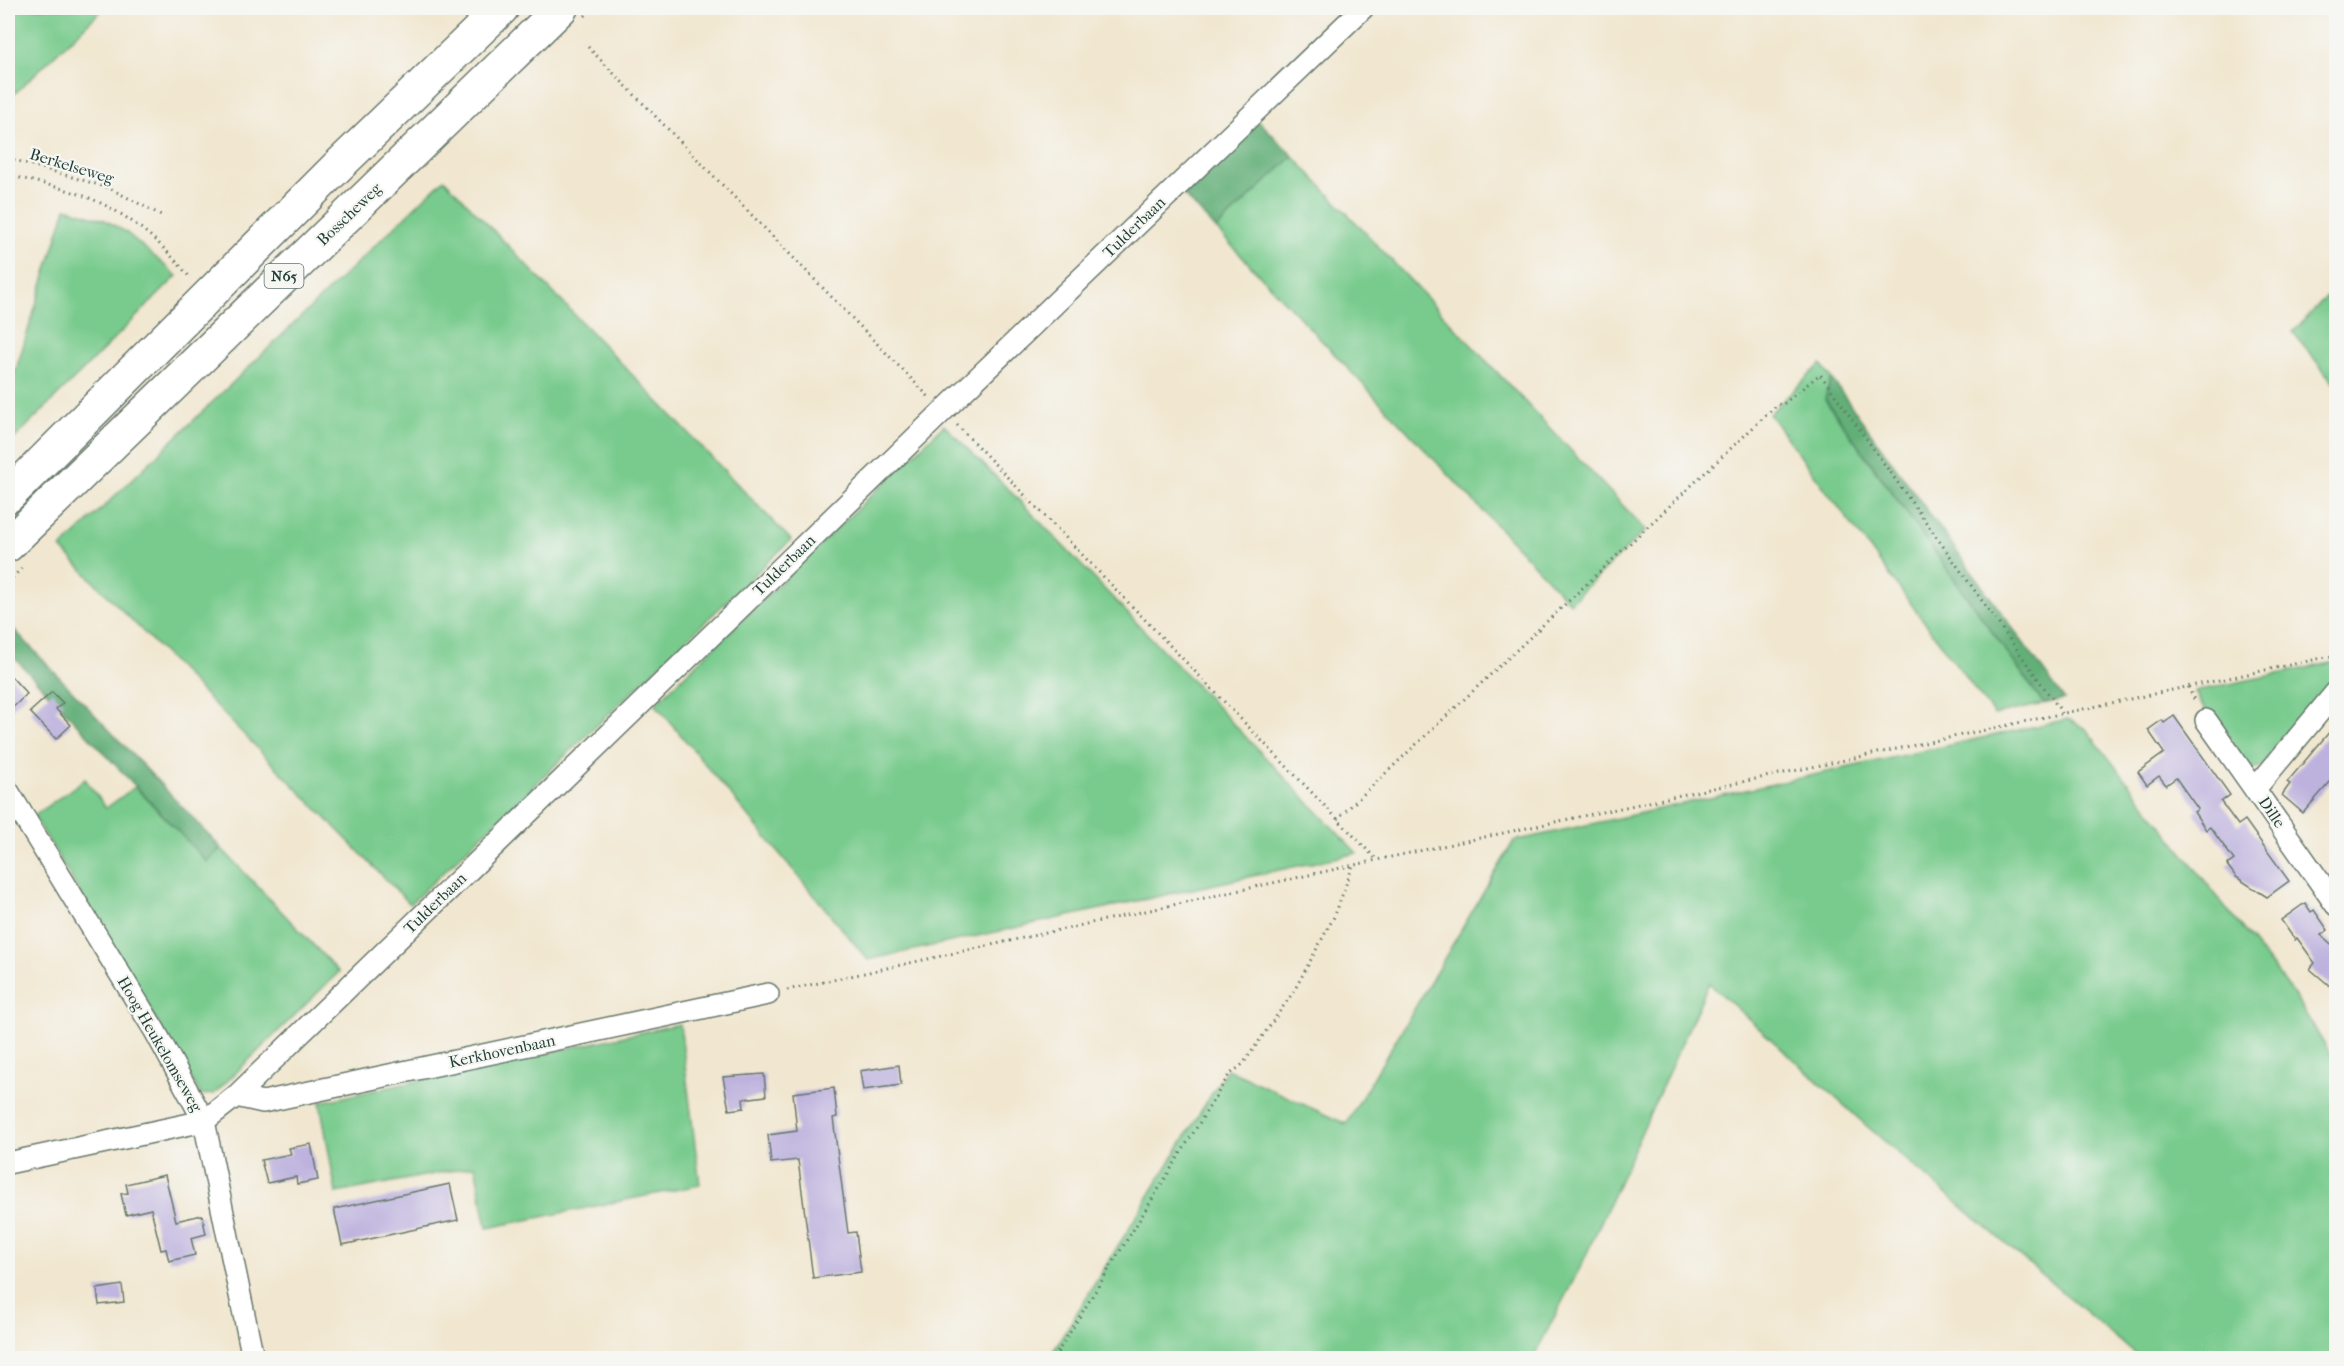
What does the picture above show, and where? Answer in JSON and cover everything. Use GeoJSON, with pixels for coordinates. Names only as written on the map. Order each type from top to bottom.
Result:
{"type":"FeatureCollection","features":[{"type":"Feature","properties":{"kind":"main road","name":"N65"},"geometry":{"type":"LineString","coordinates":[[8,496],[328,177],[502,8]]}},
{"type":"Feature","properties":{"kind":"main road","name":"Bosscheweg"},"geometry":{"type":"LineString","coordinates":[[8,545],[561,8]]}},
{"type":"Feature","properties":{"kind":"street","name":"Tulderbaan"},"geometry":{"type":"LineString","coordinates":[[204,1121],[236,1096],[1363,8]]}},
{"type":"Feature","properties":{"kind":"street"},"geometry":{"type":"LineString","coordinates":[[2255,789],[2337,692]]}},
{"type":"Feature","properties":{"kind":"street","name":"Dille"},"geometry":{"type":"LineString","coordinates":[[2206,720],[2337,905]]}},
{"type":"Feature","properties":{"kind":"street","name":"Hoog Heukelomseweg"},"geometry":{"type":"LineString","coordinates":[[8,791],[155,1031],[204,1121],[253,1359]]}},
{"type":"Feature","properties":{"kind":"street","name":"Kerkhovenbaan"},"geometry":{"type":"LineString","coordinates":[[236,1096],[263,1102],[768,994]]}},
{"type":"Feature","properties":{"kind":"street"},"geometry":{"type":"LineString","coordinates":[[8,1163],[204,1121]]}},
{"type":"Feature","properties":{"kind":"path"},"geometry":{"type":"LineString","coordinates":[[588,47],[1377,860]]}},
{"type":"Feature","properties":{"kind":"path","name":"Berkelseweg"},"geometry":{"type":"LineString","coordinates":[[8,158],[110,188],[161,215]]}},
{"type":"Feature","properties":{"kind":"path","name":"Berkelseweg"},"geometry":{"type":"LineString","coordinates":[[8,175],[79,194],[120,212],[143,228],[175,258],[193,282]]}},
{"type":"Feature","properties":{"kind":"path"},"geometry":{"type":"LineString","coordinates":[[1337,819],[1778,404],[1782,405],[1820,374],[2063,714]]}},
{"type":"Feature","properties":{"kind":"path"},"geometry":{"type":"LineString","coordinates":[[768,994],[1353,865],[2337,655]]}},
{"type":"Feature","properties":{"kind":"path"},"geometry":{"type":"LineString","coordinates":[[1054,1359],[1229,1075],[1243,1064],[1293,991],[1335,915],[1353,865]]}},
{"type":"Feature","properties":{"kind":"green space"},"geometry":{"type":"Polygon","coordinates":[[[8,8],[104,8],[8,100],[8,8]]]}},
{"type":"Feature","properties":{"kind":"green space"},"geometry":{"type":"Polygon","coordinates":[[[1259,121],[1293,156],[1216,229],[1183,194],[1259,121]]]}},
{"type":"Feature","properties":{"kind":"green space"},"geometry":{"type":"Polygon","coordinates":[[[1293,156],[1646,530],[1570,603],[1216,229],[1293,156]]]}},
{"type":"Feature","properties":{"kind":"green space"},"geometry":{"type":"Polygon","coordinates":[[[444,179],[791,540],[410,904],[61,548],[444,179]]]}},
{"type":"Feature","properties":{"kind":"green space"},"geometry":{"type":"Polygon","coordinates":[[[66,208],[105,220],[126,232],[177,276],[8,445],[8,395],[66,208]]]}},
{"type":"Feature","properties":{"kind":"green space"},"geometry":{"type":"Polygon","coordinates":[[[2336,287],[2336,386],[2293,332],[2336,287]]]}},
{"type":"Feature","properties":{"kind":"green space"},"geometry":{"type":"Polygon","coordinates":[[[1821,364],[1831,378],[1825,400],[2044,704],[1994,715],[1769,414],[1821,364]]]}},
{"type":"Feature","properties":{"kind":"green space"},"geometry":{"type":"Polygon","coordinates":[[[1831,378],[2064,699],[2044,704],[1825,399],[1831,378]]]}},
{"type":"Feature","properties":{"kind":"green space"},"geometry":{"type":"Polygon","coordinates":[[[944,425],[1021,502],[1357,853],[868,960],[655,704],[944,425]]]}},
{"type":"Feature","properties":{"kind":"green space"},"geometry":{"type":"Polygon","coordinates":[[[8,623],[221,848],[207,862],[8,651],[8,623]]]}},
{"type":"Feature","properties":{"kind":"green space"},"geometry":{"type":"Polygon","coordinates":[[[2336,662],[2336,683],[2263,766],[2257,769],[2248,766],[2200,702],[2195,691],[2336,662]]]}},
{"type":"Feature","properties":{"kind":"green space"},"geometry":{"type":"Polygon","coordinates":[[[2068,719],[2086,729],[2292,992],[2336,1063],[2336,1358],[2140,1358],[1869,1128],[1709,983],[1582,1264],[1533,1358],[1049,1358],[1227,1069],[1346,1124],[1514,841],[2068,719]]]}},
{"type":"Feature","properties":{"kind":"green space"},"geometry":{"type":"Polygon","coordinates":[[[85,779],[106,808],[135,787],[207,861],[221,848],[339,972],[214,1094],[201,1095],[34,816],[85,779]]]}},
{"type":"Feature","properties":{"kind":"green space"},"geometry":{"type":"Polygon","coordinates":[[[680,1024],[700,1185],[487,1228],[475,1166],[336,1193],[320,1102],[680,1024]]]}},
{"type":"Feature","properties":{"kind":"building"},"geometry":{"type":"Polygon","coordinates":[[[8,673],[27,694],[8,712],[8,673]]]}},
{"type":"Feature","properties":{"kind":"building"},"geometry":{"type":"Polygon","coordinates":[[[52,692],[63,703],[56,709],[71,725],[56,739],[30,712],[52,692]]]}},
{"type":"Feature","properties":{"kind":"building"},"geometry":{"type":"Polygon","coordinates":[[[2174,716],[2230,795],[2221,802],[2238,825],[2245,820],[2289,881],[2267,897],[2236,877],[2227,865],[2234,860],[2210,827],[2206,830],[2194,812],[2198,809],[2176,778],[2166,785],[2159,776],[2147,785],[2138,772],[2164,753],[2148,730],[2162,720],[2164,723],[2174,716]]]}},
{"type":"Feature","properties":{"kind":"building"},"geometry":{"type":"Polygon","coordinates":[[[2337,723],[2337,774],[2303,813],[2282,795],[2290,784],[2287,782],[2337,723]]]}},
{"type":"Feature","properties":{"kind":"building"},"geometry":{"type":"Polygon","coordinates":[[[2305,903],[2311,912],[2314,910],[2328,930],[2321,935],[2337,949],[2337,992],[2310,969],[2315,963],[2281,920],[2305,903]]]}},
{"type":"Feature","properties":{"kind":"building"},"geometry":{"type":"Polygon","coordinates":[[[899,1065],[901,1085],[863,1090],[860,1071],[899,1065]]]}},
{"type":"Feature","properties":{"kind":"building"},"geometry":{"type":"Polygon","coordinates":[[[764,1074],[766,1096],[743,1099],[744,1108],[729,1110],[723,1077],[764,1074]]]}},
{"type":"Feature","properties":{"kind":"building"},"geometry":{"type":"Polygon","coordinates":[[[834,1088],[837,1117],[833,1118],[848,1233],[856,1232],[861,1272],[813,1278],[798,1160],[771,1163],[768,1135],[797,1131],[793,1093],[834,1088]]]}},
{"type":"Feature","properties":{"kind":"building"},"geometry":{"type":"Polygon","coordinates":[[[311,1144],[318,1180],[297,1184],[296,1177],[267,1183],[261,1160],[291,1154],[289,1148],[311,1144]]]}},
{"type":"Feature","properties":{"kind":"building"},"geometry":{"type":"Polygon","coordinates":[[[165,1175],[176,1221],[202,1215],[206,1234],[191,1238],[195,1255],[169,1261],[166,1249],[161,1250],[151,1209],[126,1215],[121,1194],[128,1193],[126,1184],[165,1175]]]}},
{"type":"Feature","properties":{"kind":"building"},"geometry":{"type":"Polygon","coordinates":[[[450,1184],[458,1220],[342,1245],[334,1209],[450,1184]]]}},
{"type":"Feature","properties":{"kind":"building"},"geometry":{"type":"Polygon","coordinates":[[[122,1285],[124,1302],[99,1305],[97,1289],[122,1285]]]}}]}
